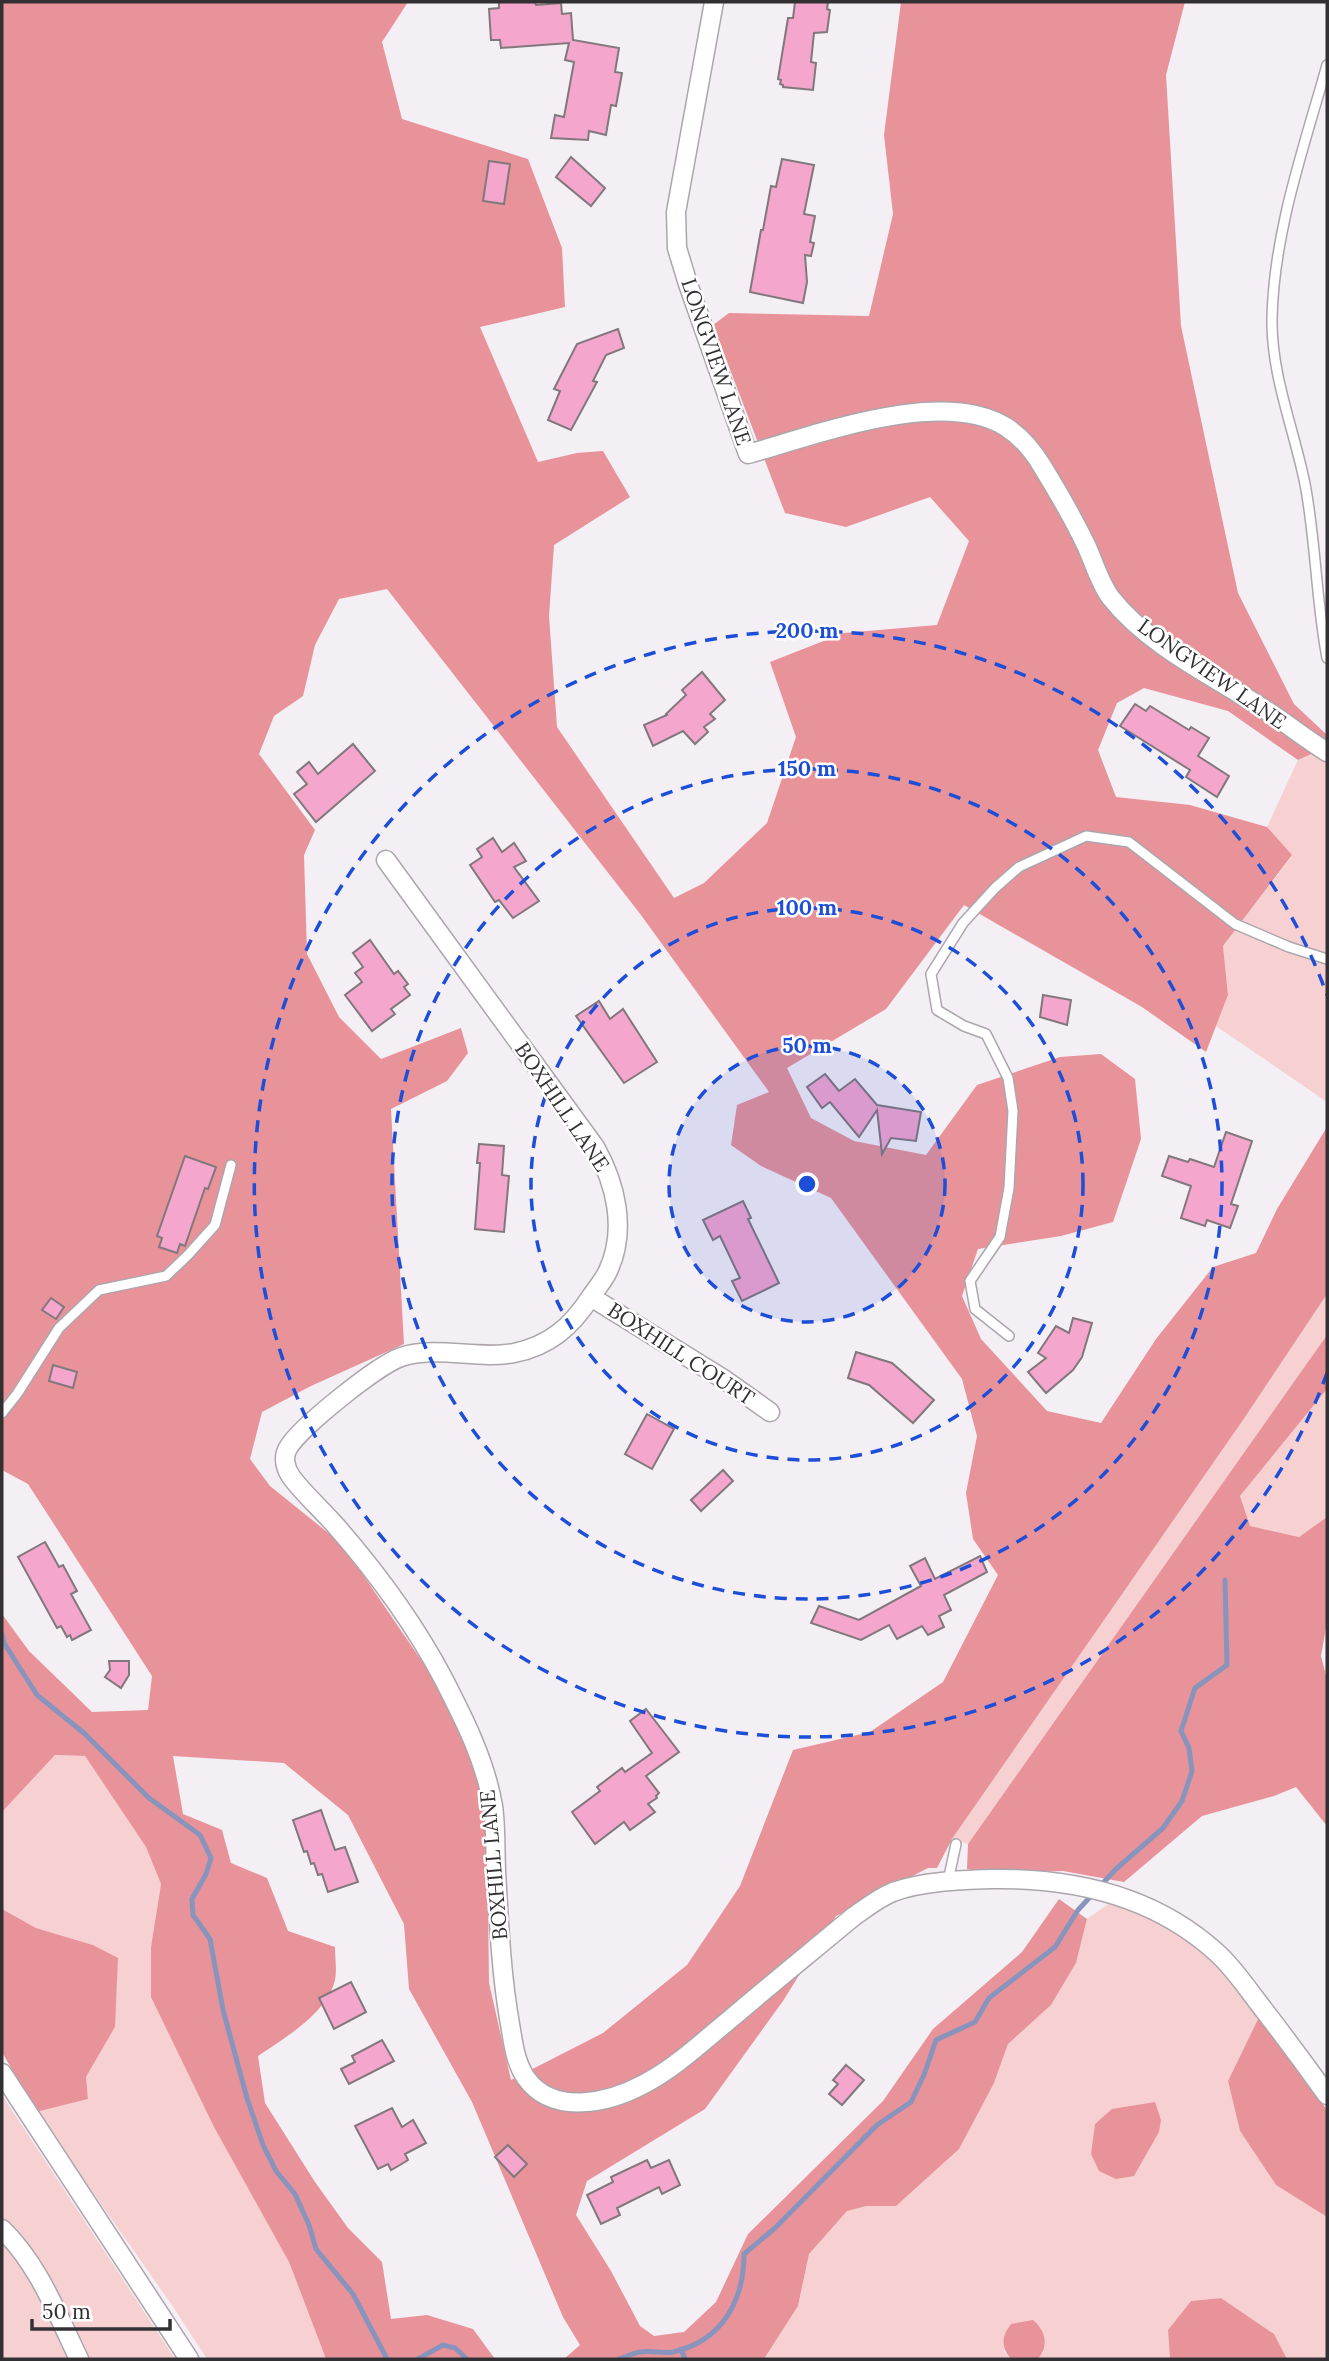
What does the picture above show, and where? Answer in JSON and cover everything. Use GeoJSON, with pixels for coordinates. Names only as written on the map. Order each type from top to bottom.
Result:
{"type":"FeatureCollection","features":[{"type":"Feature","properties":{"kind":"street","name":"LONGVIEW LANE"},"geometry":{"type":"LineString","coordinates":[[714,2],[676,212],[676,236],[688,284],[748,454],[877,418],[901,414],[957,412],[1004,426],[1029,447],[1040,463],[1070,512],[1110,597],[1143,630],[1327,752]]}},
{"type":"Feature","properties":{"kind":"street","name":"BOXHILL LANE"},"geometry":{"type":"LineString","coordinates":[[386,860],[595,1147],[606,1166],[615,1195],[617,1234],[608,1271],[576,1319],[557,1336],[512,1353],[413,1354],[384,1365],[319,1415],[289,1447],[285,1457],[290,1476],[337,1526],[388,1590],[414,1628],[465,1722],[484,1769],[493,1809],[499,1928],[507,2008],[515,2055],[527,2080],[546,2096],[562,2102],[597,2101],[629,2092],[680,2060],[847,1922],[879,1899],[918,1886],[1016,1879],[1084,1886],[1108,1892],[1157,1910],[1178,1922],[1216,1952],[1235,1972],[1327,2095]]}},
{"type":"Feature","properties":{"kind":"street","name":"BOXHILL COURT"},"geometry":{"type":"LineString","coordinates":[[591,1297],[725,1380],[770,1412]]}},
{"type":"Feature","properties":{"kind":"street"},"geometry":{"type":"LineString","coordinates":[[2,2073],[189,2359]]}},
{"type":"Feature","properties":{"kind":"street"},"geometry":{"type":"LineString","coordinates":[[2,2229],[33,2264],[79,2359]]}},
{"type":"Feature","properties":{"kind":"lane"},"geometry":{"type":"LineString","coordinates":[[1327,65],[1287,204],[1276,269],[1272,319],[1275,365],[1304,482],[1312,527],[1327,658]]}},
{"type":"Feature","properties":{"kind":"lane"},"geometry":{"type":"LineString","coordinates":[[1009,1336],[975,1309],[970,1281],[1000,1237],[1009,1188],[1013,1111],[1008,1078],[986,1034],[964,1026],[936,1010],[931,974],[963,923],[995,888],[1019,867],[1086,836],[1129,842],[1235,924],[1289,947],[1327,958]]}},
{"type":"Feature","properties":{"kind":"lane"},"geometry":{"type":"LineString","coordinates":[[2,1413],[59,1328],[99,1290],[166,1276],[188,1255],[215,1225],[230,1165]]}},
{"type":"Feature","properties":{"kind":"lane"},"geometry":{"type":"LineString","coordinates":[[948,1883],[956,1844]]}},
{"type":"Feature","properties":{"kind":"shaded area"},"geometry":{"type":"Polygon","coordinates":[[[2,2],[408,2],[382,42],[402,119],[528,159],[562,248],[565,307],[480,327],[538,462],[577,453],[603,451],[630,497],[554,545],[549,616],[557,727],[674,898],[704,883],[767,823],[796,737],[770,662],[844,633],[937,625],[969,541],[930,497],[846,527],[785,513],[713,325],[729,313],[869,316],[893,214],[884,135],[901,2],[1185,2],[1166,75],[1181,326],[1238,593],[1294,704],[1327,735],[1327,747],[1298,760],[1228,711],[1144,688],[1117,703],[1098,750],[1116,797],[1190,805],[1267,827],[1292,855],[1223,946],[1228,995],[1206,1052],[1142,1007],[964,905],[886,1009],[787,1068],[811,1118],[854,1141],[926,1155],[977,1085],[1060,1057],[1101,1054],[1135,1079],[1141,1139],[1113,1222],[1061,1236],[978,1249],[962,1296],[981,1339],[1047,1411],[1101,1423],[1156,1339],[1213,1267],[1256,1253],[1277,1209],[1327,1127],[1327,1294],[1243,1420],[952,1839],[937,1868],[928,1868],[836,1916],[783,2001],[705,2109],[587,2181],[576,2215],[611,2271],[640,2326],[654,2336],[684,2332],[716,2302],[748,2234],[883,2101],[933,2029],[1022,1952],[1059,1899],[1087,1919],[1076,1963],[1051,2005],[1008,2044],[994,2083],[959,2149],[896,2206],[866,2206],[847,2211],[809,2254],[798,2306],[764,2359],[564,2359],[580,2345],[563,2317],[472,2102],[409,1989],[404,1924],[348,1815],[284,1763],[173,1756],[183,1814],[222,1830],[231,1863],[267,1878],[288,1931],[335,1947],[335,1980],[331,1992],[304,2024],[258,2056],[265,2103],[348,2228],[382,2262],[391,2319],[427,2315],[473,2329],[495,2359],[326,2359],[289,2262],[214,2127],[151,1997],[151,1947],[161,1884],[146,1847],[85,1756],[55,1755],[2,1812],[2,1614],[29,1651],[92,1712],[148,1710],[152,1676],[28,1484],[2,1470],[2,2]],[[387,589],[339,599],[315,645],[303,696],[274,716],[259,754],[315,830],[304,855],[307,954],[339,1017],[381,1059],[461,1028],[468,1053],[447,1081],[391,1109],[404,1344],[311,1386],[262,1412],[250,1459],[270,1486],[342,1544],[436,1682],[475,1769],[487,1827],[489,1983],[511,2080],[603,2033],[687,1965],[740,1886],[793,1750],[870,1732],[943,1682],[998,1575],[973,1539],[966,1493],[977,1436],[962,1379],[831,1198],[761,1166],[731,1145],[737,1105],[769,1092],[641,915],[387,589]]]}},
{"type":"Feature","properties":{"kind":"shaded area"},"geometry":{"type":"Polygon","coordinates":[[[1327,747],[1327,1102],[1216,1026],[1228,995],[1223,946],[1292,856],[1267,827],[1298,760],[1327,747]]]}},
{"type":"Feature","properties":{"kind":"shaded area"},"geometry":{"type":"Polygon","coordinates":[[[1327,1294],[1327,1335],[968,1844],[952,1839],[1243,1420],[1327,1294]]]}},
{"type":"Feature","properties":{"kind":"shaded area"},"geometry":{"type":"Polygon","coordinates":[[[1327,1335],[1327,1389],[1240,1496],[1250,1526],[1299,1537],[1327,1517],[1327,1622],[1321,1656],[1327,1679],[1327,1826],[1296,1787],[1274,1796],[1202,1816],[1124,1882],[1063,1871],[986,1873],[967,1869],[968,1844],[1327,1335]]]}},
{"type":"Feature","properties":{"kind":"shaded area"},"geometry":{"type":"Polygon","coordinates":[[[1327,1389],[1327,1517],[1299,1537],[1249,1526],[1240,1496],[1327,1389]]]}},
{"type":"Feature","properties":{"kind":"shaded area"},"geometry":{"type":"Polygon","coordinates":[[[55,1755],[85,1756],[146,1847],[161,1884],[151,1947],[289,2262],[326,2359],[207,2359],[36,2112],[88,2099],[86,2077],[115,2027],[93,1945],[36,1928],[2,1909],[2,1812],[55,1755]]]}},
{"type":"Feature","properties":{"kind":"shaded area"},"geometry":{"type":"Polygon","coordinates":[[[1110,1903],[1153,1916],[1204,1949],[1260,2015],[1228,2081],[1240,2131],[1276,2185],[1327,2217],[1327,2359],[1287,2359],[1273,2334],[1221,2298],[1191,2301],[1168,2330],[1170,2359],[1038,2359],[1044,2351],[1003,2350],[1011,2359],[764,2359],[798,2306],[809,2254],[847,2210],[866,2206],[896,2206],[994,2083],[1008,2044],[1051,2005],[1076,1963],[1087,1919],[1110,1903]],[[1154,2102],[1134,2176],[1159,2132],[1154,2102]]]}},
{"type":"Feature","properties":{"kind":"shaded area"},"geometry":{"type":"Polygon","coordinates":[[[2,1909],[36,1928],[93,1945],[118,1958],[115,2027],[86,2077],[88,2099],[36,2112],[2,2052],[2,1909]]]}},
{"type":"Feature","properties":{"kind":"shaded area"},"geometry":{"type":"Polygon","coordinates":[[[1260,2015],[1307,2077],[1327,2111],[1327,2217],[1276,2185],[1240,2131],[1228,2081],[1260,2015]]]}},
{"type":"Feature","properties":{"kind":"shaded area"},"geometry":{"type":"Polygon","coordinates":[[[2,2095],[175,2359],[2,2359],[2,2095]]]}},
{"type":"Feature","properties":{"kind":"shaded area"},"geometry":{"type":"Polygon","coordinates":[[[1155,2102],[1161,2120],[1159,2132],[1134,2176],[1116,2179],[1099,2171],[1091,2154],[1095,2124],[1112,2109],[1155,2102]]]}},
{"type":"Feature","properties":{"kind":"shaded area"},"geometry":{"type":"Polygon","coordinates":[[[1221,2298],[1274,2334],[1287,2359],[1170,2359],[1168,2330],[1191,2301],[1221,2298]]]}},
{"type":"Feature","properties":{"kind":"shaded area"},"geometry":{"type":"Polygon","coordinates":[[[1033,2320],[1043,2334],[1044,2349],[1038,2359],[1011,2359],[1005,2350],[1004,2342],[1008,2329],[1011,2324],[1033,2320]]]}},
{"type":"Feature","properties":{"kind":"building"},"geometry":{"type":"Polygon","coordinates":[[[499,2],[535,2],[536,5],[561,3],[562,14],[571,13],[573,40],[619,48],[615,72],[622,73],[616,106],[611,105],[606,135],[589,131],[588,140],[551,138],[555,115],[564,117],[574,62],[565,60],[569,43],[501,48],[500,40],[491,40],[489,9],[499,8],[499,2]]]}},
{"type":"Feature","properties":{"kind":"building"},"geometry":{"type":"Polygon","coordinates":[[[795,2],[828,2],[827,9],[830,10],[827,32],[814,33],[811,62],[816,63],[813,90],[783,87],[778,79],[788,18],[793,18],[795,2]]]}},
{"type":"Feature","properties":{"kind":"building"},"geometry":{"type":"Polygon","coordinates":[[[571,157],[605,188],[591,206],[556,177],[571,157]]]}},
{"type":"Feature","properties":{"kind":"building"},"geometry":{"type":"Polygon","coordinates":[[[782,159],[814,165],[804,214],[815,216],[810,242],[814,243],[811,256],[805,255],[807,282],[803,303],[750,292],[771,186],[776,187],[782,159]]]}},
{"type":"Feature","properties":{"kind":"building"},"geometry":{"type":"Polygon","coordinates":[[[489,161],[510,164],[504,204],[483,201],[489,161]]]}},
{"type":"Feature","properties":{"kind":"building"},"geometry":{"type":"Polygon","coordinates":[[[618,329],[624,348],[606,355],[593,381],[597,382],[571,430],[548,420],[560,391],[554,389],[577,344],[618,329]]]}},
{"type":"Feature","properties":{"kind":"building"},"geometry":{"type":"Polygon","coordinates":[[[702,672],[725,700],[710,714],[715,719],[704,727],[708,732],[695,744],[683,731],[653,746],[644,725],[667,715],[686,695],[682,690],[702,672]]]}},
{"type":"Feature","properties":{"kind":"building"},"geometry":{"type":"Polygon","coordinates":[[[1135,704],[1146,711],[1150,706],[1189,730],[1191,727],[1209,738],[1198,756],[1229,776],[1217,797],[1186,777],[1190,770],[1120,726],[1135,704]]]}},
{"type":"Feature","properties":{"kind":"building"},"geometry":{"type":"Polygon","coordinates":[[[353,744],[375,771],[316,822],[294,794],[307,784],[297,772],[309,762],[318,774],[353,744]]]}},
{"type":"Feature","properties":{"kind":"building"},"geometry":{"type":"Polygon","coordinates":[[[493,838],[502,852],[514,843],[526,861],[514,867],[539,901],[513,918],[499,900],[495,902],[470,865],[482,857],[477,849],[493,838]]]}},
{"type":"Feature","properties":{"kind":"building"},"geometry":{"type":"Polygon","coordinates":[[[370,940],[394,974],[398,971],[408,984],[404,987],[410,995],[391,1009],[395,1014],[372,1031],[345,995],[362,982],[355,973],[363,967],[353,953],[370,940]]]}},
{"type":"Feature","properties":{"kind":"building"},"geometry":{"type":"Polygon","coordinates":[[[1043,995],[1071,1000],[1067,1025],[1040,1017],[1043,995]]]}},
{"type":"Feature","properties":{"kind":"building"},"geometry":{"type":"Polygon","coordinates":[[[599,1001],[610,1019],[623,1009],[657,1062],[624,1083],[576,1016],[599,1001]]]}},
{"type":"Feature","properties":{"kind":"building"},"geometry":{"type":"Polygon","coordinates":[[[825,1074],[839,1091],[855,1079],[877,1105],[921,1112],[916,1141],[891,1138],[882,1154],[877,1110],[859,1137],[830,1102],[822,1108],[807,1087],[825,1074]]]}},
{"type":"Feature","properties":{"kind":"building"},"geometry":{"type":"Polygon","coordinates":[[[1226,1132],[1252,1141],[1231,1204],[1238,1206],[1230,1228],[1207,1220],[1205,1226],[1181,1218],[1191,1186],[1162,1176],[1169,1156],[1214,1167],[1226,1132]]]}},
{"type":"Feature","properties":{"kind":"building"},"geometry":{"type":"Polygon","coordinates":[[[479,1144],[504,1146],[502,1175],[509,1176],[504,1232],[475,1229],[479,1144]]]}},
{"type":"Feature","properties":{"kind":"building"},"geometry":{"type":"Polygon","coordinates":[[[185,1156],[216,1167],[208,1189],[205,1188],[185,1246],[180,1244],[177,1253],[159,1247],[162,1238],[157,1236],[185,1156]]]}},
{"type":"Feature","properties":{"kind":"building"},"geometry":{"type":"Polygon","coordinates":[[[743,1201],[751,1218],[748,1219],[779,1283],[742,1301],[732,1281],[740,1278],[720,1236],[713,1240],[703,1220],[743,1201]]]}},
{"type":"Feature","properties":{"kind":"building"},"geometry":{"type":"Polygon","coordinates":[[[51,1298],[64,1307],[56,1319],[42,1310],[51,1298]]]}},
{"type":"Feature","properties":{"kind":"building"},"geometry":{"type":"Polygon","coordinates":[[[1073,1318],[1092,1323],[1082,1357],[1073,1370],[1046,1393],[1028,1372],[1046,1358],[1038,1353],[1056,1326],[1069,1333],[1073,1318]]]}},
{"type":"Feature","properties":{"kind":"building"},"geometry":{"type":"Polygon","coordinates":[[[856,1352],[892,1363],[934,1400],[913,1423],[869,1385],[848,1378],[856,1352]]]}},
{"type":"Feature","properties":{"kind":"building"},"geometry":{"type":"Polygon","coordinates":[[[53,1365],[77,1372],[73,1388],[49,1381],[53,1365]]]}},
{"type":"Feature","properties":{"kind":"building"},"geometry":{"type":"Polygon","coordinates":[[[647,1414],[674,1429],[652,1469],[625,1454],[647,1414]]]}},
{"type":"Feature","properties":{"kind":"building"},"geometry":{"type":"Polygon","coordinates":[[[723,1470],[733,1481],[701,1511],[691,1500],[723,1470]]]}},
{"type":"Feature","properties":{"kind":"building"},"geometry":{"type":"Polygon","coordinates":[[[45,1542],[59,1567],[63,1565],[77,1591],[71,1594],[91,1630],[72,1640],[61,1626],[57,1628],[18,1557],[45,1542]]]}},
{"type":"Feature","properties":{"kind":"building"},"geometry":{"type":"Polygon","coordinates":[[[980,1556],[987,1572],[944,1595],[951,1610],[939,1616],[944,1627],[928,1635],[922,1626],[897,1639],[889,1625],[861,1640],[811,1623],[819,1606],[859,1620],[921,1586],[910,1566],[925,1558],[935,1579],[980,1556]]]}},
{"type":"Feature","properties":{"kind":"building"},"geometry":{"type":"Polygon","coordinates":[[[109,1661],[129,1661],[129,1675],[121,1688],[105,1677],[110,1670],[109,1661]]]}},
{"type":"Feature","properties":{"kind":"building"},"geometry":{"type":"Polygon","coordinates":[[[646,1709],[679,1752],[646,1776],[659,1793],[657,1798],[648,1804],[655,1812],[630,1830],[624,1822],[595,1844],[572,1812],[600,1791],[597,1787],[622,1768],[625,1772],[652,1753],[630,1721],[646,1709]]]}},
{"type":"Feature","properties":{"kind":"building"},"geometry":{"type":"Polygon","coordinates":[[[321,1810],[335,1850],[345,1847],[358,1882],[328,1892],[322,1874],[318,1875],[307,1851],[304,1852],[293,1820],[321,1810]]]}},
{"type":"Feature","properties":{"kind":"building"},"geometry":{"type":"Polygon","coordinates":[[[351,1982],[366,2012],[334,2029],[319,1998],[351,1982]]]}},
{"type":"Feature","properties":{"kind":"building"},"geometry":{"type":"Polygon","coordinates":[[[382,2040],[394,2061],[349,2084],[341,2069],[355,2062],[352,2056],[382,2040]]]}},
{"type":"Feature","properties":{"kind":"building"},"geometry":{"type":"Polygon","coordinates":[[[846,2065],[864,2080],[842,2105],[829,2094],[838,2084],[833,2080],[846,2065]]]}},
{"type":"Feature","properties":{"kind":"building"},"geometry":{"type":"Polygon","coordinates":[[[392,2108],[402,2127],[413,2120],[426,2143],[405,2154],[408,2160],[391,2170],[388,2164],[378,2169],[355,2126],[392,2108]]]}},
{"type":"Feature","properties":{"kind":"building"},"geometry":{"type":"Polygon","coordinates":[[[508,2145],[527,2164],[514,2177],[495,2157],[508,2145]]]}},
{"type":"Feature","properties":{"kind":"building"},"geometry":{"type":"Polygon","coordinates":[[[647,2160],[651,2168],[669,2160],[680,2185],[662,2194],[659,2187],[617,2208],[620,2215],[601,2224],[587,2195],[613,2182],[611,2177],[647,2160]]]}},
{"type":"Feature","properties":{"kind":"waterway"},"geometry":{"type":"LineString","coordinates":[[619,2359],[640,2352],[665,2353],[690,2347],[717,2329],[727,2316],[740,2288],[744,2254],[774,2229],[877,2125],[911,2102],[936,2040],[975,2022],[989,1998],[1055,1947],[1078,1910],[1116,1869],[1163,1828],[1182,1801],[1192,1771],[1189,1748],[1181,1731],[1195,1688],[1227,1665],[1225,1580]]}},
{"type":"Feature","properties":{"kind":"waterway"},"geometry":{"type":"LineString","coordinates":[[2,1634],[4,1643],[37,1695],[85,1734],[149,1798],[200,1835],[211,1858],[206,1874],[192,1899],[193,1915],[210,1939],[223,2010],[263,2145],[276,2171],[295,2194],[316,2249],[353,2294],[387,2359]]}},
{"type":"Feature","properties":{"kind":"waterway"},"geometry":{"type":"LineString","coordinates":[[418,2359],[443,2345],[455,2348],[467,2359]]}},
{"type":"Feature","properties":{"kind":"waterway"},"geometry":{"type":"LineString","coordinates":[[681,2349],[685,2359]]}}]}
